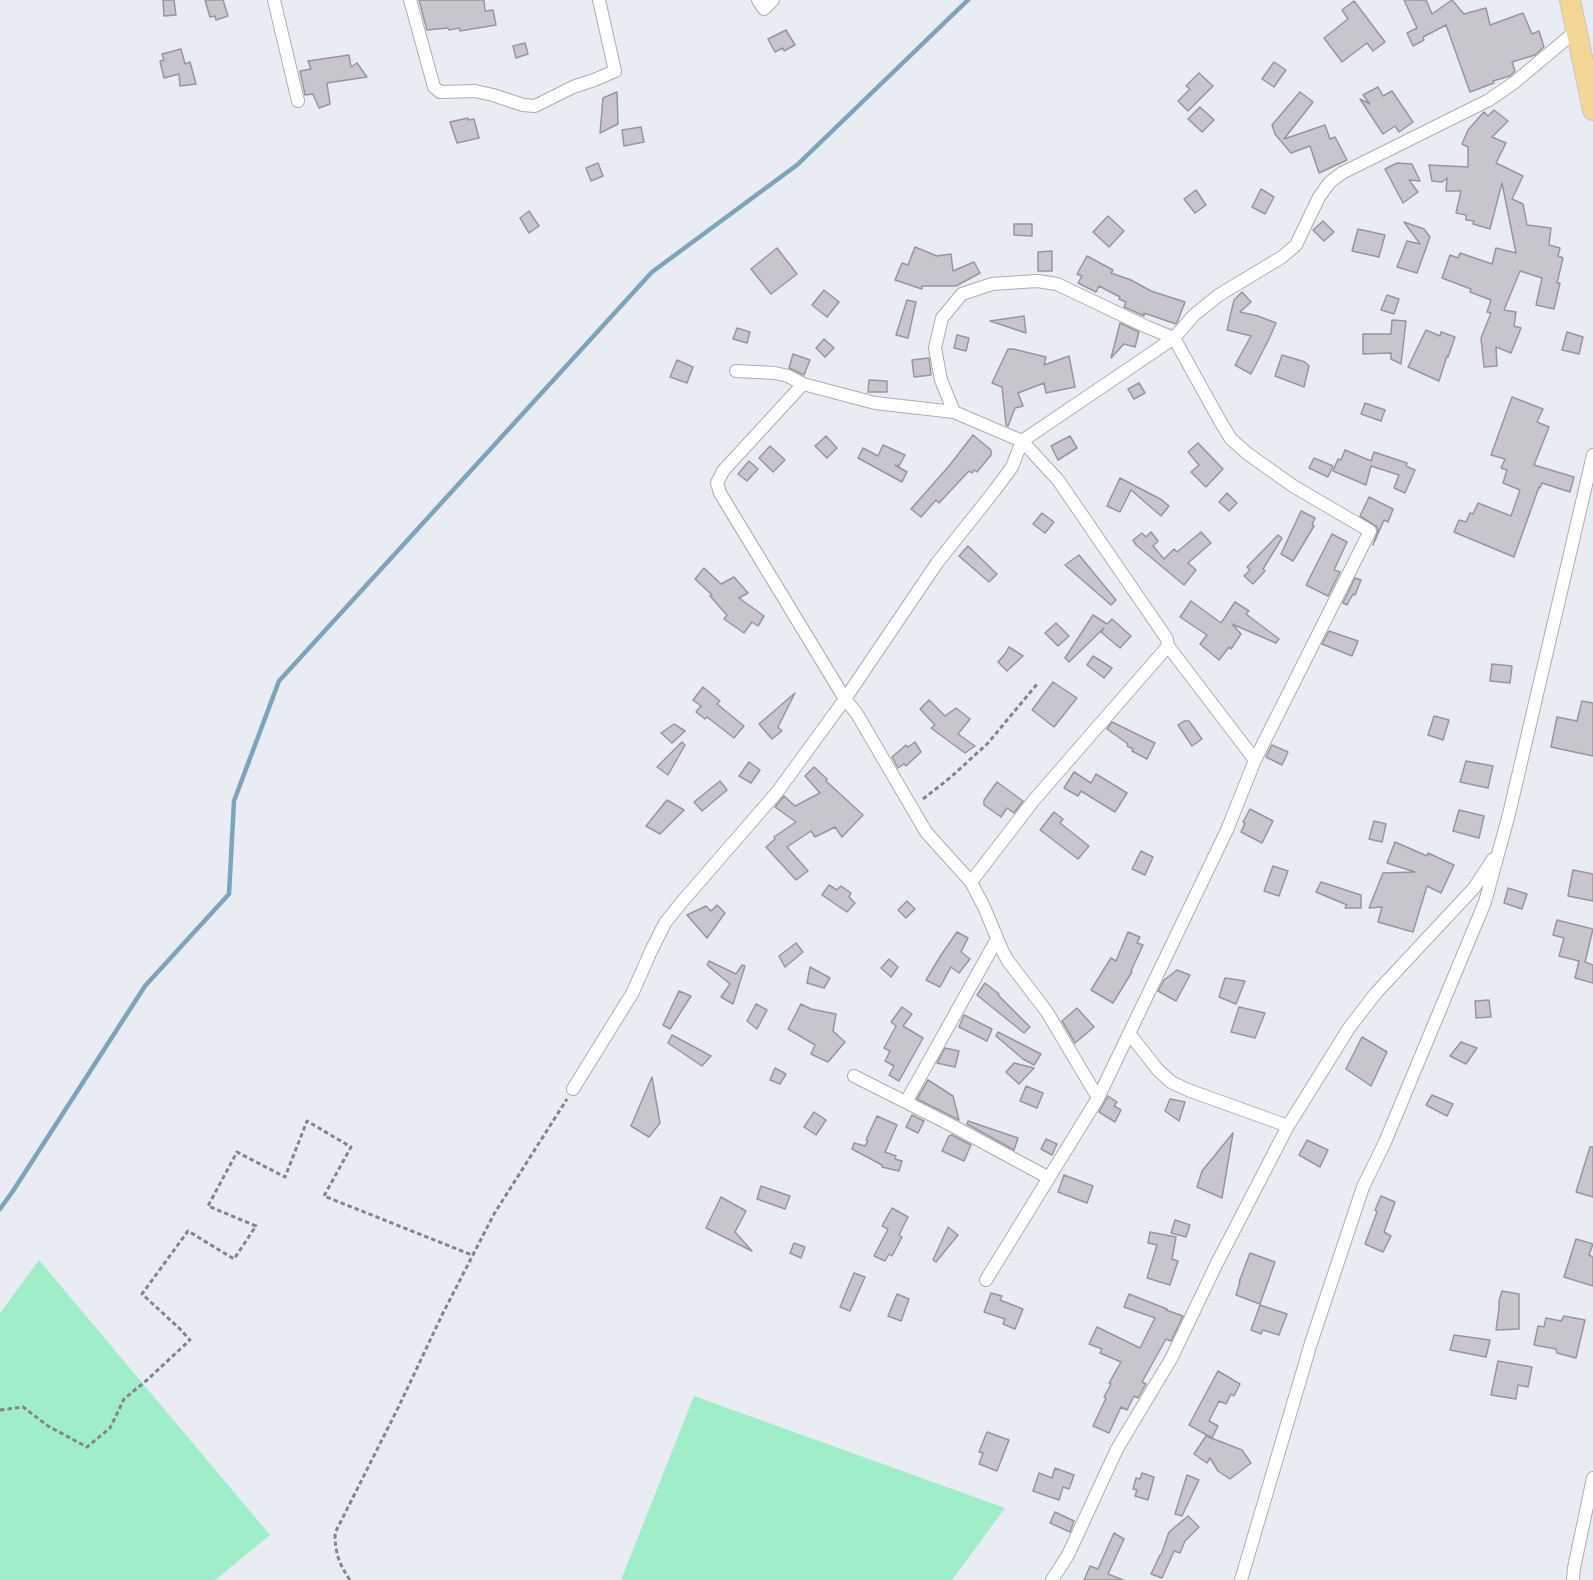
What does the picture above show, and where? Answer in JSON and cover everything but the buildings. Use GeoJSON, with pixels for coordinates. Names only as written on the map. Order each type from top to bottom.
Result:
{"type":"FeatureCollection","features":[{"type":"Feature","properties":{"kind":"highway"},"geometry":{"type":"LineString","coordinates":[[1570,0],[1593,110]]}},
{"type":"Feature","properties":{"kind":"street"},"geometry":{"type":"LineString","coordinates":[[274,0],[298,101]]}},
{"type":"Feature","properties":{"kind":"street"},"geometry":{"type":"LineString","coordinates":[[410,0],[434,87],[440,92],[475,91],[523,105],[535,106],[573,87],[615,71],[599,0]]}},
{"type":"Feature","properties":{"kind":"street"},"geometry":{"type":"LineString","coordinates":[[759,0],[765,9],[773,0]]}},
{"type":"Feature","properties":{"kind":"street"},"geometry":{"type":"LineString","coordinates":[[573,1089],[633,992],[665,924],[778,791],[845,699],[937,563],[1012,467],[1022,441],[1174,338],[1194,315],[1219,295],[1282,257],[1296,245],[1319,197],[1330,182],[1342,173],[1489,100],[1515,82],[1577,30]]}},
{"type":"Feature","properties":{"kind":"street"},"geometry":{"type":"LineString","coordinates":[[954,412],[941,380],[935,348],[942,318],[962,294],[992,284],[1036,281],[1057,284],[1174,338],[1231,439],[1293,486],[1370,531],[1255,760],[1227,830],[1098,1098],[986,1280]]}},
{"type":"Feature","properties":{"kind":"street"},"geometry":{"type":"LineString","coordinates":[[736,370],[788,376],[803,384],[875,403],[954,412],[1022,441],[1058,480],[1167,639],[1168,646],[1255,760]]}},
{"type":"Feature","properties":{"kind":"street"},"geometry":{"type":"LineString","coordinates":[[803,384],[723,471],[717,483],[720,494],[926,832],[971,882],[1008,961],[1047,1012],[1098,1098]]}},
{"type":"Feature","properties":{"kind":"street"},"geometry":{"type":"LineString","coordinates":[[1241,1580],[1311,1343],[1363,1188],[1385,1142],[1485,902],[1509,814],[1593,455]]}},
{"type":"Feature","properties":{"kind":"street"},"geometry":{"type":"LineString","coordinates":[[971,882],[1034,800],[1168,646]]}},
{"type":"Feature","properties":{"kind":"street"},"geometry":{"type":"LineString","coordinates":[[1052,1580],[1068,1554],[1117,1449],[1171,1359],[1216,1263],[1288,1126],[1349,1028],[1376,993],[1474,888],[1499,851]]}},
{"type":"Feature","properties":{"kind":"street"},"geometry":{"type":"LineString","coordinates":[[906,1102],[997,939]]}},
{"type":"Feature","properties":{"kind":"street"},"geometry":{"type":"LineString","coordinates":[[1129,1033],[1157,1069],[1171,1082],[1288,1126]]}},
{"type":"Feature","properties":{"kind":"street"},"geometry":{"type":"LineString","coordinates":[[854,1076],[1049,1178]]}},
{"type":"Feature","properties":{"kind":"street"},"geometry":{"type":"LineString","coordinates":[[1573,1580],[1593,1478]]}},
{"type":"Feature","properties":{"kind":"path"},"geometry":{"type":"LineString","coordinates":[[912,808],[988,743],[1038,682]]}},
{"type":"Feature","properties":{"kind":"path"},"geometry":{"type":"LineString","coordinates":[[350,1580],[335,1548],[335,1533],[472,1255],[494,1214],[573,1089]]}},
{"type":"Feature","properties":{"kind":"path"},"geometry":{"type":"LineString","coordinates":[[0,1410],[24,1407],[48,1426],[87,1447],[110,1428],[124,1399],[190,1340],[142,1294],[188,1231],[234,1259],[256,1226],[208,1206],[237,1152],[285,1177],[307,1121],[351,1147],[324,1196],[472,1255]]}},
{"type":"Feature","properties":{"kind":"green space"},"geometry":{"type":"Polygon","coordinates":[[[39,1260],[270,1535],[215,1580],[0,1580],[0,1313],[39,1260]]]}},
{"type":"Feature","properties":{"kind":"green space"},"geometry":{"type":"Polygon","coordinates":[[[694,1396],[1005,1508],[952,1580],[621,1580],[694,1396]]]}},
{"type":"Feature","properties":{"kind":"waterway"},"geometry":{"type":"LineString","coordinates":[[0,1209],[145,986],[229,894],[234,801],[279,681],[652,272],[797,165],[968,0]]}}]}
